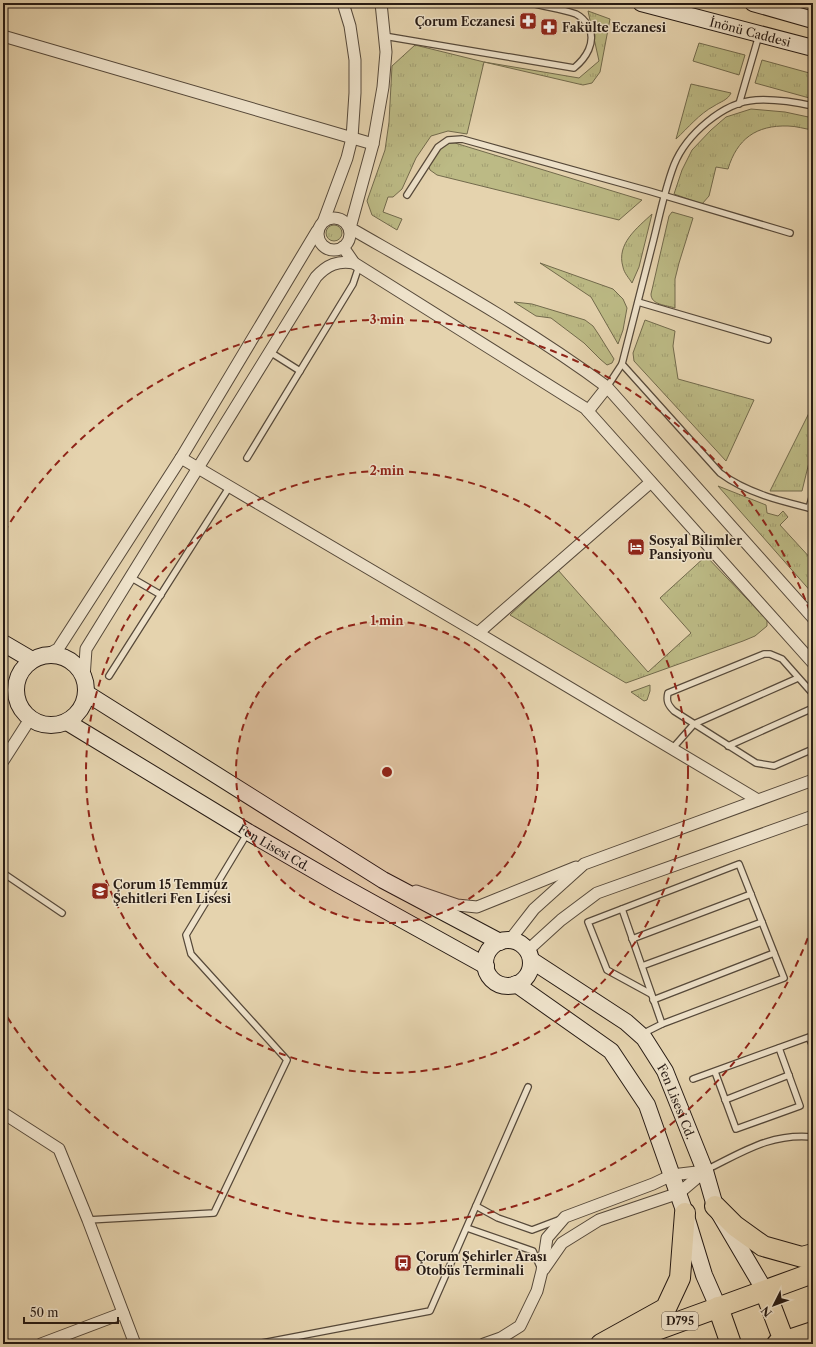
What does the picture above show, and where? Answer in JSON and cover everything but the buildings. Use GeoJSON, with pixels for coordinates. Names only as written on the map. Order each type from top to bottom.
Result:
{"type":"FeatureCollection","features":[{"type":"Feature","properties":{"kind":"highway"},"geometry":{"type":"LineString","coordinates":[[715,1206],[735,1226],[763,1246],[802,1257],[813,1254]]}},
{"type":"Feature","properties":{"kind":"highway"},"geometry":{"type":"LineString","coordinates":[[601,1344],[666,1308],[680,1278],[685,1213]]}},
{"type":"Feature","properties":{"kind":"highway","name":"D795"},"geometry":{"type":"LineString","coordinates":[[618,1344],[813,1273]]}},
{"type":"Feature","properties":{"kind":"highway"},"geometry":{"type":"LineString","coordinates":[[765,1291],[782,1343],[813,1332]]}},
{"type":"Feature","properties":{"kind":"highway"},"geometry":{"type":"LineString","coordinates":[[718,1307],[731,1344]]}},
{"type":"Feature","properties":{"kind":"street"},"geometry":{"type":"LineString","coordinates":[[342,3],[350,26],[355,60],[355,93],[352,138],[347,158],[324,220],[181,458],[58,649],[39,658],[20,673],[9,687],[18,705],[30,719],[39,724],[53,726],[67,722],[80,710],[85,685],[86,649],[316,277],[328,266],[340,249],[350,239],[350,228],[373,144],[383,86],[386,52],[381,3]]}},
{"type":"Feature","properties":{"kind":"street","name":"İnönü Caddesi"},"geometry":{"type":"LineString","coordinates":[[641,3],[813,48]]}},
{"type":"Feature","properties":{"kind":"street"},"geometry":{"type":"LineString","coordinates":[[753,3],[769,5],[813,20]]}},
{"type":"Feature","properties":{"kind":"street"},"geometry":{"type":"LineString","coordinates":[[3,36],[373,144]]}},
{"type":"Feature","properties":{"kind":"street"},"geometry":{"type":"LineString","coordinates":[[324,220],[332,217],[343,220],[350,228],[448,284],[571,359],[608,387],[813,618]]}},
{"type":"Feature","properties":{"kind":"street"},"geometry":{"type":"LineString","coordinates":[[317,231],[319,242],[323,246],[328,249],[340,249],[357,264],[585,408],[813,663]]}},
{"type":"Feature","properties":{"kind":"street"},"geometry":{"type":"LineString","coordinates":[[328,266],[347,261],[357,264]]}},
{"type":"Feature","properties":{"kind":"street"},"geometry":{"type":"LineString","coordinates":[[588,411],[608,387]]}},
{"type":"Feature","properties":{"kind":"street"},"geometry":{"type":"LineString","coordinates":[[181,458],[199,467],[758,800]]}},
{"type":"Feature","properties":{"kind":"street"},"geometry":{"type":"LineString","coordinates":[[478,633],[651,482]]}},
{"type":"Feature","properties":{"kind":"street"},"geometry":{"type":"LineString","coordinates":[[3,643],[39,658],[62,657],[75,665],[85,685],[383,880],[505,941],[517,942],[529,955],[530,968],[528,975],[523,980],[510,986],[497,983],[491,978],[486,966],[486,958],[489,951],[494,946],[505,941],[534,909],[584,864]]}},
{"type":"Feature","properties":{"kind":"street"},"geometry":{"type":"LineString","coordinates":[[3,761],[30,719]]}},
{"type":"Feature","properties":{"kind":"street","name":"Fen Lisesi Cd."},"geometry":{"type":"LineString","coordinates":[[67,722],[248,832],[486,966]]}},
{"type":"Feature","properties":{"kind":"street"},"geometry":{"type":"LineString","coordinates":[[383,880],[457,905],[477,907],[584,864],[813,780]]}},
{"type":"Feature","properties":{"kind":"street"},"geometry":{"type":"LineString","coordinates":[[529,955],[561,920],[597,893],[813,816]]}},
{"type":"Feature","properties":{"kind":"street","name":"Fen Lisesi Cd."},"geometry":{"type":"LineString","coordinates":[[529,955],[626,1022],[644,1038],[656,1054],[665,1072],[705,1171],[715,1206],[765,1291]]}},
{"type":"Feature","properties":{"kind":"street"},"geometry":{"type":"LineString","coordinates":[[516,984],[611,1050],[647,1105],[679,1193],[704,1275],[718,1307]]}},
{"type":"Feature","properties":{"kind":"street"},"geometry":{"type":"LineString","coordinates":[[3,1113],[59,1149],[88,1220],[135,1344]]}},
{"type":"Feature","properties":{"kind":"street"},"geometry":{"type":"LineString","coordinates":[[484,1344],[502,1338],[520,1326],[537,1291],[542,1271],[547,1238],[565,1217],[653,1184],[672,1175],[705,1171]]}},
{"type":"Feature","properties":{"kind":"street"},"geometry":{"type":"LineString","coordinates":[[542,1271],[562,1243],[599,1220],[679,1193],[705,1171]]}},
{"type":"Feature","properties":{"kind":"street"},"geometry":{"type":"LineString","coordinates":[[40,1344],[123,1313]]}},
{"type":"Feature","properties":{"kind":"lane"},"geometry":{"type":"LineString","coordinates":[[384,36],[574,68],[584,59],[590,47],[591,35],[588,25],[576,14],[531,3]]}},
{"type":"Feature","properties":{"kind":"lane"},"geometry":{"type":"LineString","coordinates":[[739,104],[759,33]]}},
{"type":"Feature","properties":{"kind":"lane"},"geometry":{"type":"LineString","coordinates":[[608,387],[622,364],[665,195],[675,164],[692,136],[704,124],[719,113],[739,104],[755,100],[786,102],[813,106]]}},
{"type":"Feature","properties":{"kind":"lane"},"geometry":{"type":"LineString","coordinates":[[407,195],[438,147],[448,140],[462,139],[564,166],[790,233]]}},
{"type":"Feature","properties":{"kind":"lane"},"geometry":{"type":"LineString","coordinates":[[247,458],[353,284],[357,264]]}},
{"type":"Feature","properties":{"kind":"lane"},"geometry":{"type":"LineString","coordinates":[[638,302],[768,340]]}},
{"type":"Feature","properties":{"kind":"lane"},"geometry":{"type":"LineString","coordinates":[[270,352],[300,370]]}},
{"type":"Feature","properties":{"kind":"lane"},"geometry":{"type":"LineString","coordinates":[[622,364],[720,473],[731,481],[748,490],[811,509],[813,494]]}},
{"type":"Feature","properties":{"kind":"lane"},"geometry":{"type":"LineString","coordinates":[[109,676],[230,486]]}},
{"type":"Feature","properties":{"kind":"lane"},"geometry":{"type":"LineString","coordinates":[[130,577],[161,595]]}},
{"type":"Feature","properties":{"kind":"lane"},"geometry":{"type":"LineString","coordinates":[[813,694],[782,659],[770,654],[764,654],[668,693],[666,699],[669,706],[674,711],[756,764],[774,766],[813,749]]}},
{"type":"Feature","properties":{"kind":"lane"},"geometry":{"type":"LineString","coordinates":[[672,749],[694,724],[798,678]]}},
{"type":"Feature","properties":{"kind":"lane"},"geometry":{"type":"LineString","coordinates":[[728,746],[813,708]]}},
{"type":"Feature","properties":{"kind":"lane"},"geometry":{"type":"LineString","coordinates":[[88,1220],[214,1213],[287,1060],[191,954],[186,935],[248,832]]}},
{"type":"Feature","properties":{"kind":"lane"},"geometry":{"type":"LineString","coordinates":[[641,1035],[662,1024],[784,978],[739,864],[588,922],[607,970],[651,994]]}},
{"type":"Feature","properties":{"kind":"lane"},"geometry":{"type":"LineString","coordinates":[[3,873],[62,913]]}},
{"type":"Feature","properties":{"kind":"lane"},"geometry":{"type":"LineString","coordinates":[[632,939],[751,894]]}},
{"type":"Feature","properties":{"kind":"lane"},"geometry":{"type":"LineString","coordinates":[[622,909],[662,1024]]}},
{"type":"Feature","properties":{"kind":"lane"},"geometry":{"type":"LineString","coordinates":[[642,966],[762,922]]}},
{"type":"Feature","properties":{"kind":"lane"},"geometry":{"type":"LineString","coordinates":[[653,1000],[774,954]]}},
{"type":"Feature","properties":{"kind":"lane"},"geometry":{"type":"LineString","coordinates":[[693,1080],[809,1038],[813,1047]]}},
{"type":"Feature","properties":{"kind":"lane"},"geometry":{"type":"LineString","coordinates":[[715,1072],[736,1129],[800,1106],[779,1048]]}},
{"type":"Feature","properties":{"kind":"lane"},"geometry":{"type":"LineString","coordinates":[[725,1100],[789,1075]]}},
{"type":"Feature","properties":{"kind":"lane"},"geometry":{"type":"LineString","coordinates":[[257,1344],[430,1311],[528,1087]]}},
{"type":"Feature","properties":{"kind":"lane"},"geometry":{"type":"LineString","coordinates":[[705,1171],[760,1143],[781,1138],[799,1136],[813,1137]]}},
{"type":"Feature","properties":{"kind":"lane"},"geometry":{"type":"LineString","coordinates":[[476,1206],[498,1218],[532,1230],[565,1217]]}},
{"type":"Feature","properties":{"kind":"lane"},"geometry":{"type":"LineString","coordinates":[[467,1228],[533,1251],[542,1271]]}},
{"type":"Feature","properties":{"kind":"green space"},"geometry":{"type":"Polygon","coordinates":[[[588,11],[610,19],[600,72],[592,83],[583,85],[484,62],[579,78],[599,61],[588,11]]]}},
{"type":"Feature","properties":{"kind":"green space"},"geometry":{"type":"Polygon","coordinates":[[[699,43],[745,55],[739,75],[693,61],[699,43]]]}},
{"type":"Feature","properties":{"kind":"green space"},"geometry":{"type":"Polygon","coordinates":[[[415,45],[484,62],[467,134],[448,131],[431,136],[416,158],[402,189],[393,197],[388,197],[383,212],[402,219],[397,230],[372,215],[367,201],[385,150],[389,122],[392,66],[415,45]]]}},
{"type":"Feature","properties":{"kind":"green space"},"geometry":{"type":"Polygon","coordinates":[[[762,60],[813,74],[813,99],[755,83],[762,60]]]}},
{"type":"Feature","properties":{"kind":"green space"},"geometry":{"type":"Polygon","coordinates":[[[691,84],[731,93],[726,99],[699,117],[676,139],[691,84]]]}},
{"type":"Feature","properties":{"kind":"green space"},"geometry":{"type":"Polygon","coordinates":[[[751,109],[785,112],[813,118],[813,130],[794,126],[777,126],[757,131],[749,136],[737,149],[728,169],[716,167],[709,196],[702,204],[674,194],[682,170],[692,150],[726,117],[751,109]]]}},
{"type":"Feature","properties":{"kind":"green space"},"geometry":{"type":"Polygon","coordinates":[[[455,143],[642,200],[619,220],[437,175],[430,170],[428,165],[443,144],[455,143]]]}},
{"type":"Feature","properties":{"kind":"green space"},"geometry":{"type":"Polygon","coordinates":[[[672,212],[693,218],[675,279],[675,308],[656,302],[653,300],[651,294],[669,216],[672,212]]]}},
{"type":"Feature","properties":{"kind":"green space"},"geometry":{"type":"Polygon","coordinates":[[[652,214],[639,267],[632,283],[625,273],[622,251],[629,237],[652,214]]]}},
{"type":"Feature","properties":{"kind":"green space"},"geometry":{"type":"Polygon","coordinates":[[[331,225],[337,225],[342,230],[340,239],[337,241],[331,241],[326,236],[326,230],[331,225]]]}},
{"type":"Feature","properties":{"kind":"green space"},"geometry":{"type":"Polygon","coordinates":[[[540,263],[613,289],[623,299],[627,308],[623,330],[618,344],[591,297],[540,263]]]}},
{"type":"Feature","properties":{"kind":"green space"},"geometry":{"type":"Polygon","coordinates":[[[514,302],[532,304],[585,320],[593,326],[599,335],[614,359],[612,363],[607,365],[584,343],[551,318],[536,316],[514,302]]]}},
{"type":"Feature","properties":{"kind":"green space"},"geometry":{"type":"Polygon","coordinates":[[[645,320],[675,331],[673,346],[678,379],[754,400],[726,461],[634,361],[633,353],[645,320]]]}},
{"type":"Feature","properties":{"kind":"green space"},"geometry":{"type":"Polygon","coordinates":[[[813,405],[813,446],[802,491],[770,491],[813,405]]]}},
{"type":"Feature","properties":{"kind":"green space"},"geometry":{"type":"Polygon","coordinates":[[[718,486],[766,505],[767,513],[778,516],[783,511],[788,517],[780,525],[813,561],[813,594],[718,486]]]}},
{"type":"Feature","properties":{"kind":"green space"},"geometry":{"type":"Polygon","coordinates":[[[706,556],[767,620],[767,626],[755,636],[743,641],[626,683],[510,615],[558,570],[648,672],[691,633],[660,598],[706,556]]]}},
{"type":"Feature","properties":{"kind":"green space"},"geometry":{"type":"Polygon","coordinates":[[[650,685],[647,700],[644,701],[631,692],[650,685]]]}},
{"type":"Feature","properties":{"kind":"place","name":"Çorum Eczanesi"},"geometry":{"type":"Point","coordinates":[528,21]}},
{"type":"Feature","properties":{"kind":"place","name":"Fakülte Eczanesi"},"geometry":{"type":"Point","coordinates":[549,27]}},
{"type":"Feature","properties":{"kind":"place","name":"Sosyal Bilimler Pansiyonu"},"geometry":{"type":"Point","coordinates":[636,547]}},
{"type":"Feature","properties":{"kind":"place","name":"Çorum 15 Temmuz Şehitleri Fen Lisesi"},"geometry":{"type":"Point","coordinates":[100,891]}},
{"type":"Feature","properties":{"kind":"place","name":"Çorum Şehirler Arası Otobüs Terminali"},"geometry":{"type":"Point","coordinates":[403,1263]}}]}
